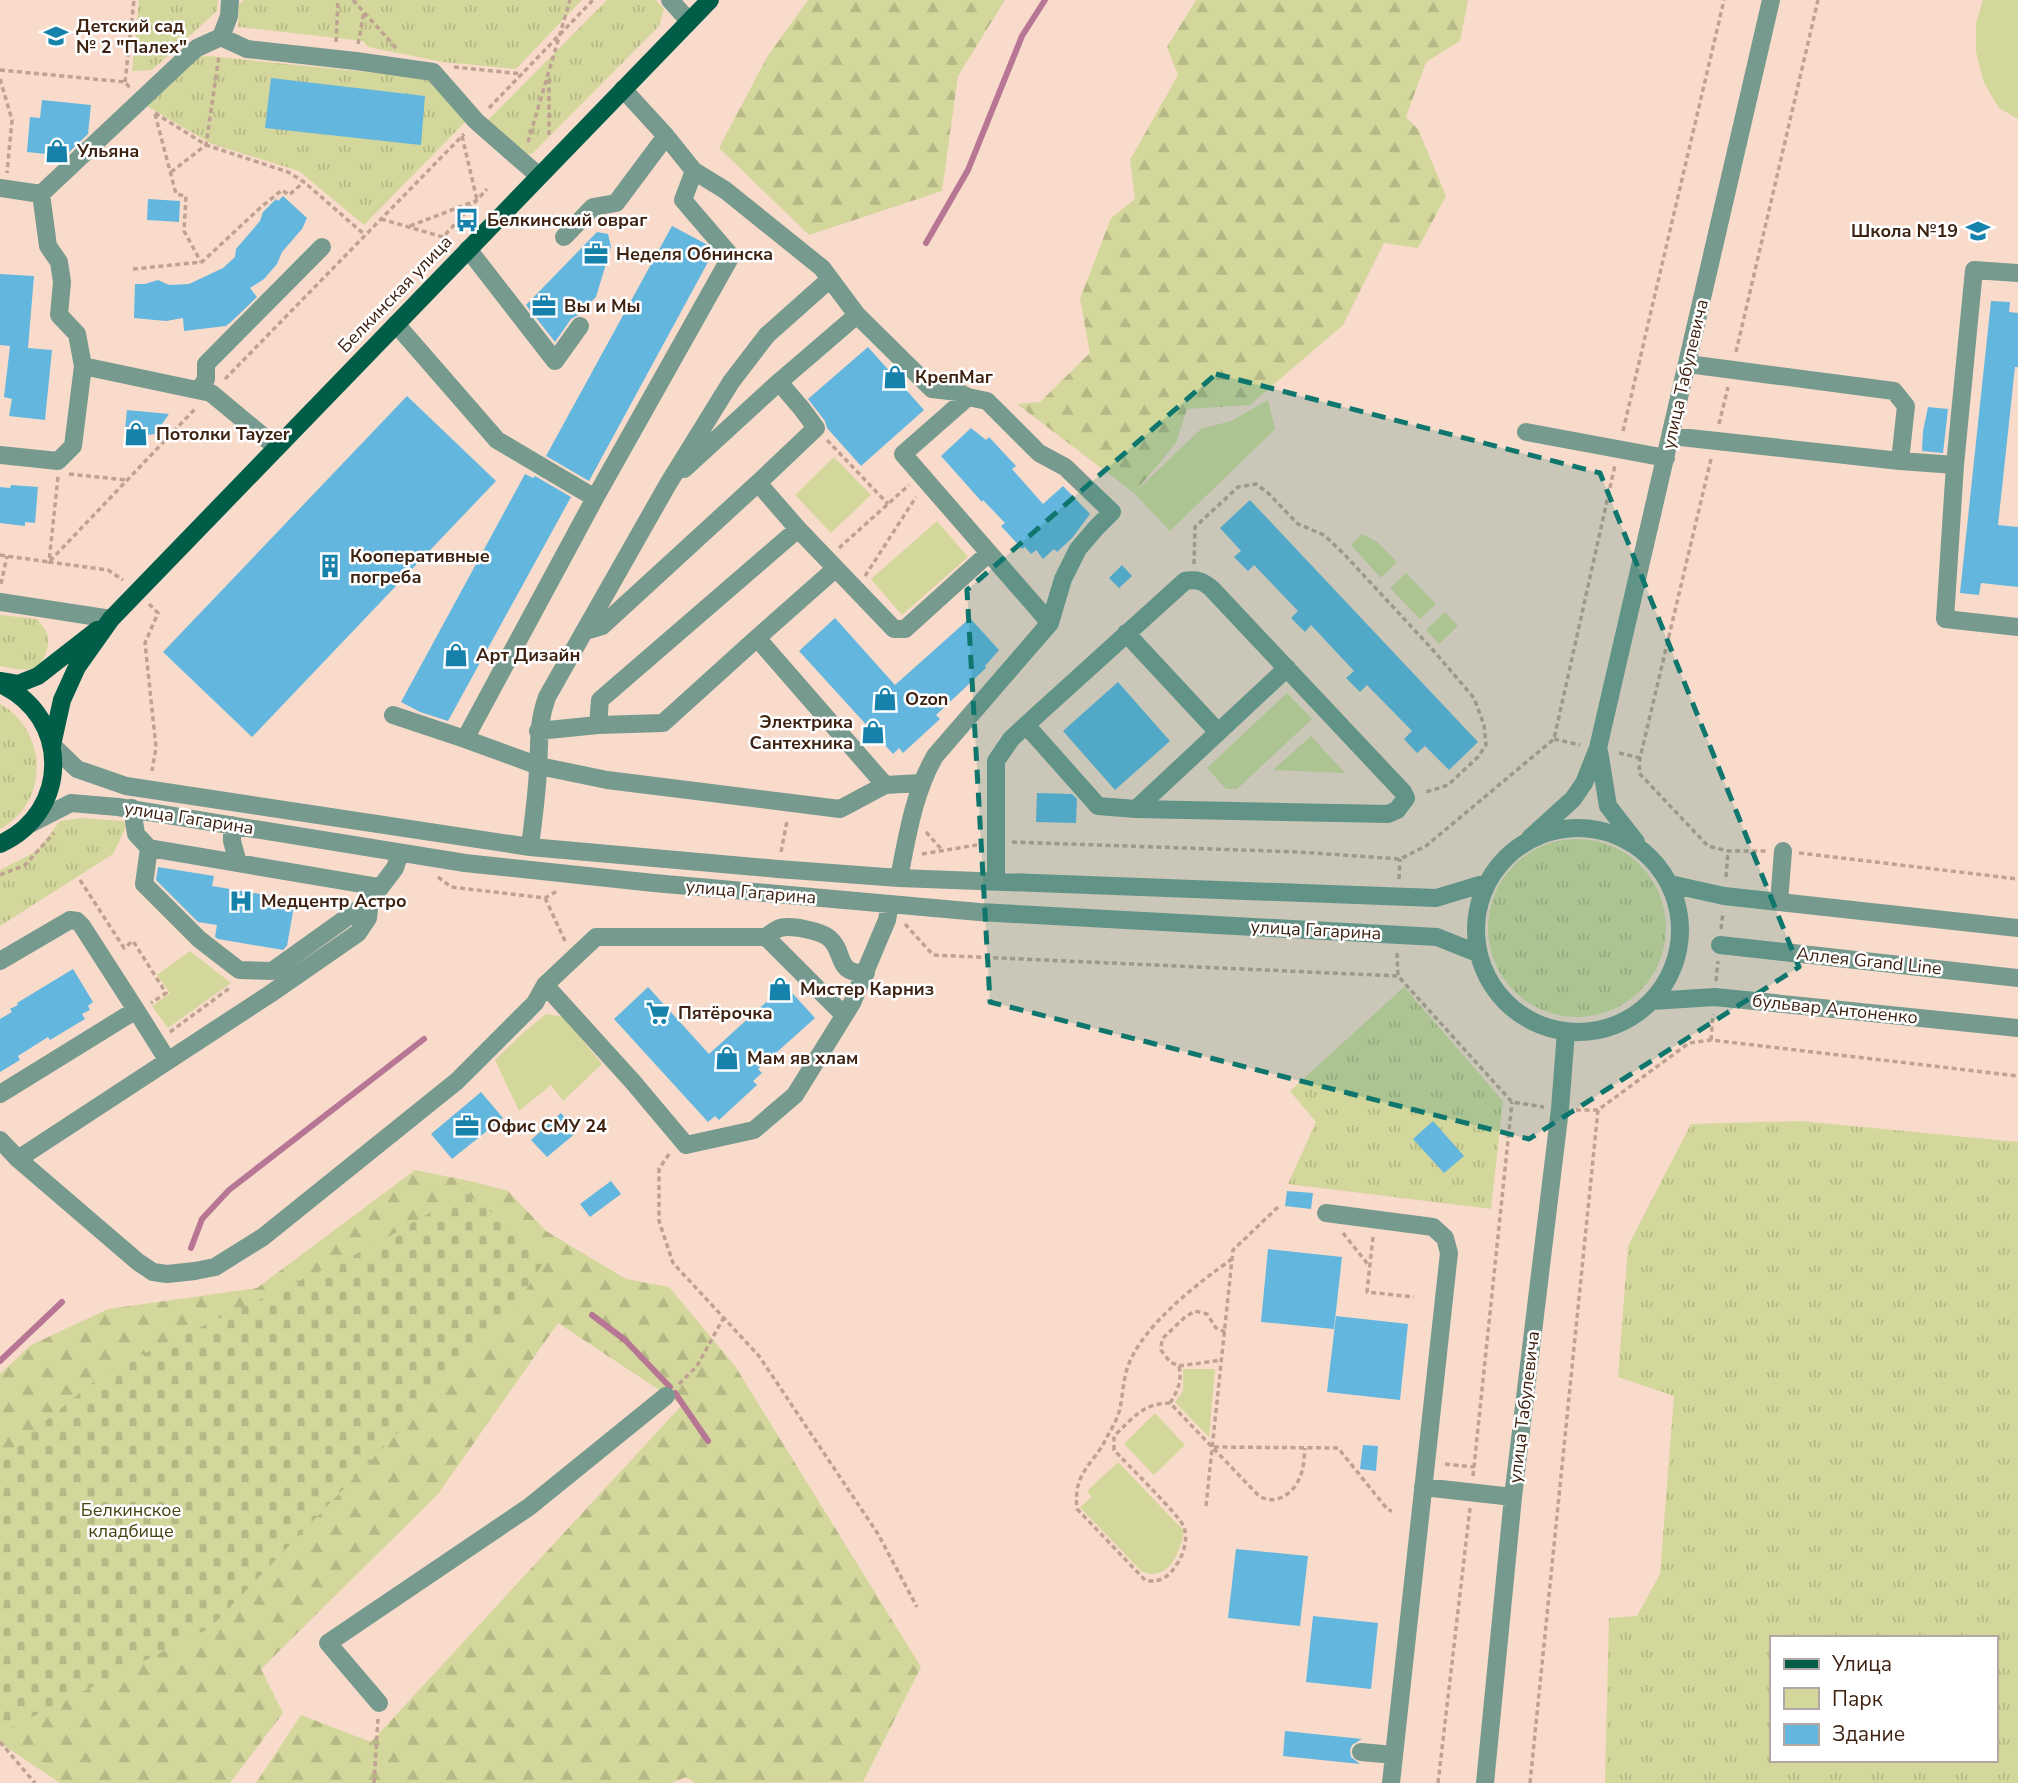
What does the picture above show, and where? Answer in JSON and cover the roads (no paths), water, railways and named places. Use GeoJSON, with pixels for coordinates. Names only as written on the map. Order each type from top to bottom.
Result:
{"type":"FeatureCollection","features":[{"type":"Feature","properties":{"kind":"main road","name":"Белкинская улица"},"geometry":{"type":"LineString","coordinates":[[52,745],[62,700],[77,667],[111,619],[710,0]]}},
{"type":"Feature","properties":{"kind":"main road","name":"Белкинская улица"},"geometry":{"type":"LineString","coordinates":[[0,683],[18,684],[38,676],[111,619]]}},
{"type":"Feature","properties":{"kind":"main road"},"geometry":{"type":"LineString","coordinates":[[0,683],[30,705],[44,723],[52,745],[54,766],[51,787],[43,807],[30,824],[13,839],[0,845]]}},
{"type":"Feature","properties":{"kind":"street"},"geometry":{"type":"LineString","coordinates":[[41,194],[192,52],[221,37],[229,16],[230,0]]}},
{"type":"Feature","properties":{"kind":"street"},"geometry":{"type":"LineString","coordinates":[[670,0],[690,21]]}},
{"type":"Feature","properties":{"kind":"street","name":"улица Табулевича"},"geometry":{"type":"LineString","coordinates":[[1530,838],[1573,799],[1584,783],[1598,748],[1771,0]]}},
{"type":"Feature","properties":{"kind":"street"},"geometry":{"type":"LineString","coordinates":[[221,37],[247,49],[433,72],[476,121],[538,176]]}},
{"type":"Feature","properties":{"kind":"street"},"geometry":{"type":"LineString","coordinates":[[623,89],[666,136],[694,172],[725,190],[822,268],[857,315],[932,389],[958,392],[987,401],[1039,453],[1065,467],[1112,512],[1078,550],[1063,579],[1050,623],[935,756],[922,783],[899,878]]}},
{"type":"Feature","properties":{"kind":"street"},"geometry":{"type":"LineString","coordinates":[[564,237],[593,207],[616,203],[666,136]]}},
{"type":"Feature","properties":{"kind":"street"},"geometry":{"type":"LineString","coordinates":[[465,739],[595,498],[731,256],[683,200],[694,172]]}},
{"type":"Feature","properties":{"kind":"street"},"geometry":{"type":"LineString","coordinates":[[3,189],[41,194]]}},
{"type":"Feature","properties":{"kind":"street"},"geometry":{"type":"LineString","coordinates":[[0,455],[58,461],[73,446],[83,366],[77,334],[59,316],[62,282],[58,262],[48,246],[41,194]]}},
{"type":"Feature","properties":{"kind":"street"},"geometry":{"type":"LineString","coordinates":[[205,391],[205,364],[322,247]]}},
{"type":"Feature","properties":{"kind":"street"},"geometry":{"type":"LineString","coordinates":[[468,249],[555,361],[580,326]]}},
{"type":"Feature","properties":{"kind":"street"},"geometry":{"type":"LineString","coordinates":[[2018,273],[1974,270],[1955,465],[1945,619],[2018,627]]}},
{"type":"Feature","properties":{"kind":"street"},"geometry":{"type":"LineString","coordinates":[[530,847],[539,766],[538,731],[547,697],[668,484],[731,382],[767,335],[830,279]]}},
{"type":"Feature","properties":{"kind":"street"},"geometry":{"type":"LineString","coordinates":[[668,484],[857,315]]}},
{"type":"Feature","properties":{"kind":"street"},"geometry":{"type":"LineString","coordinates":[[396,324],[497,440],[595,498]]}},
{"type":"Feature","properties":{"kind":"street"},"geometry":{"type":"LineString","coordinates":[[1688,364],[1894,391],[1906,406],[1900,461]]}},
{"type":"Feature","properties":{"kind":"street"},"geometry":{"type":"LineString","coordinates":[[83,366],[205,391],[276,447]]}},
{"type":"Feature","properties":{"kind":"street"},"geometry":{"type":"LineString","coordinates":[[585,631],[602,626],[816,428],[779,382]]}},
{"type":"Feature","properties":{"kind":"street"},"geometry":{"type":"LineString","coordinates":[[968,397],[903,454],[1050,623]]}},
{"type":"Feature","properties":{"kind":"street"},"geometry":{"type":"LineString","coordinates":[[1526,432],[1666,457]]}},
{"type":"Feature","properties":{"kind":"street"},"geometry":{"type":"LineString","coordinates":[[1671,436],[1955,465]]}},
{"type":"Feature","properties":{"kind":"street"},"geometry":{"type":"LineString","coordinates":[[758,483],[894,629],[905,629],[989,553]]}},
{"type":"Feature","properties":{"kind":"street"},"geometry":{"type":"LineString","coordinates":[[598,725],[600,700],[798,529]]}},
{"type":"Feature","properties":{"kind":"street"},"geometry":{"type":"LineString","coordinates":[[538,731],[598,725],[663,723],[757,638],[831,564]]}},
{"type":"Feature","properties":{"kind":"street"},"geometry":{"type":"LineString","coordinates":[[996,882],[996,761],[1002,750],[1011,738],[1185,581],[1203,581],[1212,589],[1406,798],[1397,810],[1388,814],[1098,806],[1026,725]]}},
{"type":"Feature","properties":{"kind":"street"},"geometry":{"type":"LineString","coordinates":[[0,602],[111,619]]}},
{"type":"Feature","properties":{"kind":"street"},"geometry":{"type":"LineString","coordinates":[[1126,634],[1218,732]]}},
{"type":"Feature","properties":{"kind":"street"},"geometry":{"type":"LineString","coordinates":[[757,638],[885,785]]}},
{"type":"Feature","properties":{"kind":"street"},"geometry":{"type":"LineString","coordinates":[[1136,809],[1287,668]]}},
{"type":"Feature","properties":{"kind":"street"},"geometry":{"type":"LineString","coordinates":[[393,715],[539,766],[607,780],[840,809],[885,785],[922,783]]}},
{"type":"Feature","properties":{"kind":"street","name":"улица Гагарина"},"geometry":{"type":"LineString","coordinates":[[52,745],[76,769],[126,786],[530,847],[899,878],[996,882],[1436,898],[1486,883]]}},
{"type":"Feature","properties":{"kind":"street","name":"улица Табулевича"},"geometry":{"type":"LineString","coordinates":[[1598,748],[1608,806],[1640,847]]}},
{"type":"Feature","properties":{"kind":"street","name":"улица Гагарина"},"geometry":{"type":"LineString","coordinates":[[30,824],[71,803],[132,808],[465,863],[889,912],[979,912],[1437,937],[1478,953]]}},
{"type":"Feature","properties":{"kind":"street"},"geometry":{"type":"LineString","coordinates":[[132,808],[136,834],[149,848],[238,863],[374,894]]}},
{"type":"Feature","properties":{"kind":"street"},"geometry":{"type":"LineString","coordinates":[[232,825],[232,841],[238,863]]}},
{"type":"Feature","properties":{"kind":"street"},"geometry":{"type":"LineString","coordinates":[[1575,827],[1598,829],[1620,836],[1640,847],[1658,864],[1671,884],[1680,914],[1680,945],[1670,975],[1653,1001],[1628,1020],[1598,1031],[1566,1032],[1542,1026],[1519,1014],[1500,998],[1486,976],[1478,953],[1476,917],[1486,883],[1505,857],[1530,838],[1552,830],[1575,827]]}},
{"type":"Feature","properties":{"kind":"street"},"geometry":{"type":"LineString","coordinates":[[149,848],[144,884],[199,939],[239,970],[272,971],[374,894],[395,868],[400,853]]}},
{"type":"Feature","properties":{"kind":"street"},"geometry":{"type":"LineString","coordinates":[[1779,902],[1783,851]]}},
{"type":"Feature","properties":{"kind":"street"},"geometry":{"type":"LineString","coordinates":[[1671,884],[1724,896],[2018,929]]}},
{"type":"Feature","properties":{"kind":"street"},"geometry":{"type":"LineString","coordinates":[[18,1159],[358,933],[369,918],[374,894]]}},
{"type":"Feature","properties":{"kind":"street"},"geometry":{"type":"LineString","coordinates":[[545,985],[686,1145],[754,1130],[794,1096],[852,1003],[889,912]]}},
{"type":"Feature","properties":{"kind":"street"},"geometry":{"type":"LineString","coordinates":[[0,961],[70,920],[77,921],[168,1060]]}},
{"type":"Feature","properties":{"kind":"street"},"geometry":{"type":"LineString","coordinates":[[0,1140],[18,1159],[138,1262],[153,1272],[167,1274],[195,1271],[215,1267],[262,1237],[457,1081],[535,1003],[545,985],[596,937],[766,937],[781,928],[812,930],[830,938],[847,970],[866,973]]}},
{"type":"Feature","properties":{"kind":"street"},"geometry":{"type":"LineString","coordinates":[[766,937],[844,1014]]}},
{"type":"Feature","properties":{"kind":"street","name":"Аллея Grand Line"},"geometry":{"type":"LineString","coordinates":[[1720,945],[2018,978]]}},
{"type":"Feature","properties":{"kind":"street","name":"бульвар Антоненко"},"geometry":{"type":"LineString","coordinates":[[1653,1001],[1715,997],[2018,1028]]}},
{"type":"Feature","properties":{"kind":"street"},"geometry":{"type":"LineString","coordinates":[[0,1094],[136,1010]]}},
{"type":"Feature","properties":{"kind":"street","name":"улица Табулевича"},"geometry":{"type":"LineString","coordinates":[[1485,1783],[1513,1497],[1560,1110],[1566,1032]]}},
{"type":"Feature","properties":{"kind":"street"},"geometry":{"type":"LineString","coordinates":[[1326,1213],[1433,1227],[1442,1234],[1449,1253],[1391,1783]]}},
{"type":"Feature","properties":{"kind":"street"},"geometry":{"type":"LineString","coordinates":[[379,1703],[328,1643],[529,1507],[666,1396]]}},
{"type":"Feature","properties":{"kind":"street"},"geometry":{"type":"LineString","coordinates":[[1423,1487],[1513,1497]]}},
{"type":"Feature","properties":{"kind":"street"},"geometry":{"type":"LineString","coordinates":[[1361,1752],[1394,1755]]}},
{"type":"Feature","properties":{"kind":"waterway"},"geometry":{"type":"LineString","coordinates":[[926,243],[968,170],[1022,36],[1045,0]]}},
{"type":"Feature","properties":{"kind":"waterway"},"geometry":{"type":"LineString","coordinates":[[191,1248],[202,1219],[229,1190],[424,1039]]}},
{"type":"Feature","properties":{"kind":"waterway"},"geometry":{"type":"LineString","coordinates":[[0,1361],[62,1302]]}},
{"type":"Feature","properties":{"kind":"waterway"},"geometry":{"type":"LineString","coordinates":[[592,1315],[625,1340],[670,1387]]}},
{"type":"Feature","properties":{"kind":"waterway"},"geometry":{"type":"LineString","coordinates":[[675,1393],[708,1441]]}},
{"type":"Feature","properties":{"kind":"place","name":"Детский сад № 2 \"Палех\""},"geometry":{"type":"Point","coordinates":[56,36]}},
{"type":"Feature","properties":{"kind":"place","name":"Ульяна"},"geometry":{"type":"Point","coordinates":[57,151]}},
{"type":"Feature","properties":{"kind":"place","name":"Белкинский овраг"},"geometry":{"type":"Point","coordinates":[467,220]}},
{"type":"Feature","properties":{"kind":"place","name":"Школа №19"},"geometry":{"type":"Point","coordinates":[1978,231]}},
{"type":"Feature","properties":{"kind":"place","name":"Неделя Обнинска"},"geometry":{"type":"Point","coordinates":[596,254]}},
{"type":"Feature","properties":{"kind":"place","name":"Вы и Мы"},"geometry":{"type":"Point","coordinates":[544,306]}},
{"type":"Feature","properties":{"kind":"place","name":"КрепМаг"},"geometry":{"type":"Point","coordinates":[895,377]}},
{"type":"Feature","properties":{"kind":"place","name":"Потолки Tayzer"},"geometry":{"type":"Point","coordinates":[136,434]}},
{"type":"Feature","properties":{"kind":"place","name":"Кооперативные погреба"},"geometry":{"type":"Point","coordinates":[330,566]}},
{"type":"Feature","properties":{"kind":"place","name":"Арт Дизайн"},"geometry":{"type":"Point","coordinates":[456,655]}},
{"type":"Feature","properties":{"kind":"place","name":"Ozon"},"geometry":{"type":"Point","coordinates":[885,699]}},
{"type":"Feature","properties":{"kind":"place","name":"Электрика Сантехника"},"geometry":{"type":"Point","coordinates":[873,732]}},
{"type":"Feature","properties":{"kind":"place","name":"Медцентр Астро"},"geometry":{"type":"Point","coordinates":[241,901]}},
{"type":"Feature","properties":{"kind":"place","name":"Мистер Карниз"},"geometry":{"type":"Point","coordinates":[780,989]}},
{"type":"Feature","properties":{"kind":"place","name":"Пятёрочка"},"geometry":{"type":"Point","coordinates":[658,1013]}},
{"type":"Feature","properties":{"kind":"place","name":"Мам яв хлам"},"geometry":{"type":"Point","coordinates":[727,1058]}},
{"type":"Feature","properties":{"kind":"place","name":"Офис СМУ 24"},"geometry":{"type":"Point","coordinates":[467,1126]}},
{"type":"Feature","properties":{"kind":"park label","name":"Белкинское кладбище"},"geometry":{"type":"Point","coordinates":[131,1520]}}]}
